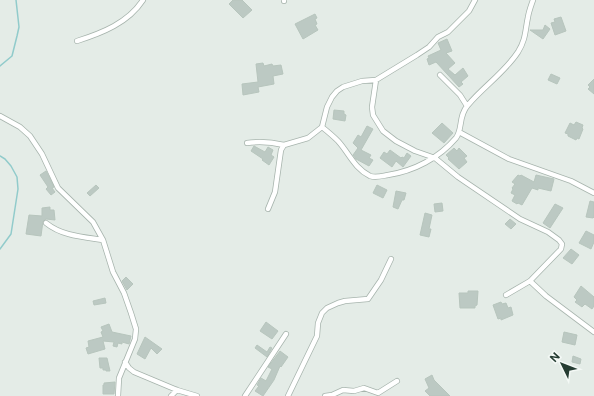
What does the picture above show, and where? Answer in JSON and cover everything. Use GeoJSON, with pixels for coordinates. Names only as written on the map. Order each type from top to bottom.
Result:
{"type":"FeatureCollection","features":[{"type":"Feature","properties":{"kind":"street"},"geometry":{"type":"LineString","coordinates":[[77,41],[114,26],[138,8],[143,0]]}},
{"type":"Feature","properties":{"kind":"street"},"geometry":{"type":"LineString","coordinates":[[247,143],[258,141],[284,145],[308,138],[322,127],[327,108],[336,91],[343,87],[362,81],[376,80],[417,55],[429,47],[438,37],[448,32],[469,11],[475,0]]}},
{"type":"Feature","properties":{"kind":"street"},"geometry":{"type":"LineString","coordinates":[[322,127],[337,140],[357,167],[371,176],[378,177],[398,174],[420,166],[435,158],[456,138],[459,132],[461,117],[467,106],[518,52],[526,34],[528,16],[533,0]]}},
{"type":"Feature","properties":{"kind":"street"},"geometry":{"type":"LineString","coordinates":[[440,75],[460,95],[467,106]]}},
{"type":"Feature","properties":{"kind":"street"},"geometry":{"type":"LineString","coordinates":[[376,80],[372,107],[373,115],[383,131],[396,141],[415,151],[435,158],[458,177],[520,219],[548,232],[562,244],[561,248],[530,282],[506,295]]}},
{"type":"Feature","properties":{"kind":"street"},"geometry":{"type":"LineString","coordinates":[[0,116],[20,127],[30,136],[42,154],[58,188],[93,222],[103,240],[113,272],[124,293],[136,329],[135,339],[119,378],[118,396]]}},
{"type":"Feature","properties":{"kind":"street"},"geometry":{"type":"LineString","coordinates":[[459,132],[509,159],[571,181],[594,193]]}},
{"type":"Feature","properties":{"kind":"street"},"geometry":{"type":"LineString","coordinates":[[268,209],[275,192],[279,156],[284,145]]}},
{"type":"Feature","properties":{"kind":"street"},"geometry":{"type":"LineString","coordinates":[[46,223],[63,233],[103,240]]}},
{"type":"Feature","properties":{"kind":"street"},"geometry":{"type":"LineString","coordinates":[[288,396],[317,336],[318,323],[322,313],[327,308],[338,303],[368,299],[381,280],[391,259]]}},
{"type":"Feature","properties":{"kind":"street"},"geometry":{"type":"LineString","coordinates":[[530,282],[594,332]]}},
{"type":"Feature","properties":{"kind":"street"},"geometry":{"type":"LineString","coordinates":[[245,396],[286,334]]}},
{"type":"Feature","properties":{"kind":"street"},"geometry":{"type":"LineString","coordinates":[[125,362],[134,372],[176,390],[197,396]]}},
{"type":"Feature","properties":{"kind":"street"},"geometry":{"type":"LineString","coordinates":[[325,396],[332,395],[343,390],[354,391],[364,388],[378,393],[397,381]]}},
{"type":"Feature","properties":{"kind":"street"},"geometry":{"type":"LineString","coordinates":[[171,396],[176,390]]}},
{"type":"Feature","properties":{"kind":"building"},"geometry":{"type":"Polygon","coordinates":[[[233,0],[242,0],[252,10],[243,18],[229,4],[233,0]]]}},
{"type":"Feature","properties":{"kind":"building"},"geometry":{"type":"Polygon","coordinates":[[[315,14],[317,24],[315,25],[318,30],[303,39],[295,24],[315,14]]]}},
{"type":"Feature","properties":{"kind":"building"},"geometry":{"type":"Polygon","coordinates":[[[561,17],[566,31],[555,35],[551,23],[555,22],[554,19],[561,17]]]}},
{"type":"Feature","properties":{"kind":"building"},"geometry":{"type":"Polygon","coordinates":[[[545,25],[550,29],[543,39],[530,30],[543,30],[545,25]]]}},
{"type":"Feature","properties":{"kind":"building"},"geometry":{"type":"Polygon","coordinates":[[[447,39],[452,51],[446,53],[455,63],[448,69],[455,75],[463,68],[468,76],[461,82],[463,84],[459,87],[436,62],[429,65],[427,59],[429,58],[428,56],[441,50],[438,43],[447,39]]]}},
{"type":"Feature","properties":{"kind":"building"},"geometry":{"type":"Polygon","coordinates":[[[263,63],[264,66],[272,64],[273,66],[281,65],[283,74],[273,76],[274,84],[258,87],[259,92],[243,95],[242,84],[258,82],[256,64],[263,63]]]}},
{"type":"Feature","properties":{"kind":"building"},"geometry":{"type":"Polygon","coordinates":[[[551,74],[560,78],[557,84],[548,80],[551,74]]]}},
{"type":"Feature","properties":{"kind":"building"},"geometry":{"type":"Polygon","coordinates":[[[594,79],[594,94],[588,89],[590,87],[588,85],[594,79]]]}},
{"type":"Feature","properties":{"kind":"building"},"geometry":{"type":"Polygon","coordinates":[[[334,110],[344,111],[344,114],[346,115],[345,121],[333,119],[334,110]]]}},
{"type":"Feature","properties":{"kind":"building"},"geometry":{"type":"Polygon","coordinates":[[[576,122],[583,125],[583,129],[579,139],[577,138],[576,140],[565,133],[570,123],[574,125],[576,122]]]}},
{"type":"Feature","properties":{"kind":"building"},"geometry":{"type":"Polygon","coordinates":[[[442,123],[453,133],[444,143],[432,133],[442,123]]]}},
{"type":"Feature","properties":{"kind":"building"},"geometry":{"type":"Polygon","coordinates":[[[367,126],[373,129],[361,150],[371,155],[369,158],[373,160],[369,166],[356,159],[353,155],[358,148],[353,143],[358,135],[361,137],[367,126]]]}},
{"type":"Feature","properties":{"kind":"building"},"geometry":{"type":"Polygon","coordinates":[[[254,146],[265,152],[268,147],[273,150],[271,155],[274,157],[269,165],[251,151],[254,146]]]}},
{"type":"Feature","properties":{"kind":"building"},"geometry":{"type":"Polygon","coordinates":[[[454,148],[457,151],[459,148],[467,156],[464,158],[467,162],[459,169],[448,159],[449,158],[446,155],[454,148]]]}},
{"type":"Feature","properties":{"kind":"building"},"geometry":{"type":"Polygon","coordinates":[[[390,150],[401,158],[404,158],[407,153],[411,156],[403,167],[396,161],[392,167],[380,158],[384,152],[387,154],[390,150]]]}},
{"type":"Feature","properties":{"kind":"building"},"geometry":{"type":"Polygon","coordinates":[[[46,171],[54,187],[52,188],[55,192],[51,195],[46,189],[48,187],[40,175],[46,171]]]}},
{"type":"Feature","properties":{"kind":"building"},"geometry":{"type":"Polygon","coordinates":[[[518,175],[521,175],[534,182],[536,175],[554,179],[551,191],[532,188],[522,205],[517,204],[512,201],[515,195],[511,193],[515,184],[512,182],[518,175]]]}},
{"type":"Feature","properties":{"kind":"building"},"geometry":{"type":"Polygon","coordinates":[[[96,185],[99,188],[90,196],[87,193],[96,185]]]}},
{"type":"Feature","properties":{"kind":"building"},"geometry":{"type":"Polygon","coordinates":[[[377,185],[387,190],[383,198],[373,193],[377,185]]]}},
{"type":"Feature","properties":{"kind":"building"},"geometry":{"type":"Polygon","coordinates":[[[396,191],[406,193],[404,200],[402,200],[398,209],[393,207],[396,191]]]}},
{"type":"Feature","properties":{"kind":"building"},"geometry":{"type":"Polygon","coordinates":[[[590,201],[594,202],[593,218],[586,217],[590,201]]]}},
{"type":"Feature","properties":{"kind":"building"},"geometry":{"type":"Polygon","coordinates":[[[442,203],[443,211],[435,212],[434,204],[442,203]]]}},
{"type":"Feature","properties":{"kind":"building"},"geometry":{"type":"Polygon","coordinates":[[[555,204],[563,208],[550,228],[543,223],[555,204]]]}},
{"type":"Feature","properties":{"kind":"building"},"geometry":{"type":"Polygon","coordinates":[[[50,207],[50,210],[54,210],[55,220],[46,219],[43,221],[41,236],[26,234],[29,215],[42,216],[42,208],[50,207]]]}},
{"type":"Feature","properties":{"kind":"building"},"geometry":{"type":"Polygon","coordinates":[[[425,213],[432,215],[429,237],[420,235],[425,213]]]}},
{"type":"Feature","properties":{"kind":"building"},"geometry":{"type":"Polygon","coordinates":[[[510,219],[516,224],[511,229],[505,224],[510,219]]]}},
{"type":"Feature","properties":{"kind":"building"},"geometry":{"type":"Polygon","coordinates":[[[586,231],[594,235],[594,242],[591,249],[579,243],[586,231]]]}},
{"type":"Feature","properties":{"kind":"building"},"geometry":{"type":"Polygon","coordinates":[[[571,249],[579,255],[572,264],[563,258],[571,249]]]}},
{"type":"Feature","properties":{"kind":"building"},"geometry":{"type":"Polygon","coordinates":[[[126,277],[133,284],[127,290],[122,281],[126,277]]]}},
{"type":"Feature","properties":{"kind":"building"},"geometry":{"type":"Polygon","coordinates":[[[581,286],[594,297],[594,306],[592,309],[585,304],[582,307],[575,302],[577,300],[574,297],[581,286]]]}},
{"type":"Feature","properties":{"kind":"building"},"geometry":{"type":"Polygon","coordinates":[[[468,291],[478,291],[477,305],[475,308],[460,308],[459,293],[468,293],[468,291]]]}},
{"type":"Feature","properties":{"kind":"building"},"geometry":{"type":"Polygon","coordinates":[[[105,298],[106,303],[94,305],[93,301],[105,298]]]}},
{"type":"Feature","properties":{"kind":"building"},"geometry":{"type":"Polygon","coordinates":[[[501,302],[502,304],[506,303],[508,308],[511,307],[513,315],[501,320],[501,318],[498,319],[493,305],[501,302]]]}},
{"type":"Feature","properties":{"kind":"building"},"geometry":{"type":"Polygon","coordinates":[[[266,322],[278,331],[272,339],[260,331],[266,322]]]}},
{"type":"Feature","properties":{"kind":"building"},"geometry":{"type":"Polygon","coordinates":[[[109,324],[112,332],[131,336],[129,344],[122,342],[122,344],[118,343],[117,347],[113,346],[114,342],[103,341],[105,349],[88,354],[86,348],[89,347],[88,341],[103,337],[101,327],[109,324]]]}},
{"type":"Feature","properties":{"kind":"building"},"geometry":{"type":"Polygon","coordinates":[[[564,332],[577,335],[575,345],[562,342],[564,332]]]}},
{"type":"Feature","properties":{"kind":"building"},"geometry":{"type":"Polygon","coordinates":[[[145,337],[162,349],[157,354],[151,348],[145,359],[137,354],[145,337]]]}},
{"type":"Feature","properties":{"kind":"building"},"geometry":{"type":"Polygon","coordinates":[[[257,345],[267,352],[270,347],[272,348],[267,357],[255,348],[257,345]]]}},
{"type":"Feature","properties":{"kind":"building"},"geometry":{"type":"Polygon","coordinates":[[[280,351],[288,357],[281,367],[280,366],[274,380],[263,396],[255,391],[259,386],[257,385],[261,378],[266,381],[272,369],[268,367],[280,351]]]}},
{"type":"Feature","properties":{"kind":"building"},"geometry":{"type":"Polygon","coordinates":[[[573,356],[581,359],[580,364],[572,362],[573,356]]]}},
{"type":"Feature","properties":{"kind":"building"},"geometry":{"type":"Polygon","coordinates":[[[99,358],[107,358],[110,371],[100,368],[99,358]]]}},
{"type":"Feature","properties":{"kind":"building"},"geometry":{"type":"Polygon","coordinates":[[[432,375],[434,380],[450,396],[430,396],[425,391],[429,388],[425,379],[432,375]]]}},
{"type":"Feature","properties":{"kind":"building"},"geometry":{"type":"Polygon","coordinates":[[[115,382],[114,394],[103,394],[104,383],[115,382]]]}},
{"type":"Feature","properties":{"kind":"waterway"},"geometry":{"type":"LineString","coordinates":[[0,66],[12,56],[17,36],[19,27],[16,0]]}},
{"type":"Feature","properties":{"kind":"waterway"},"geometry":{"type":"LineString","coordinates":[[0,156],[11,166],[17,177],[18,189],[11,234],[0,249]]}}]}
